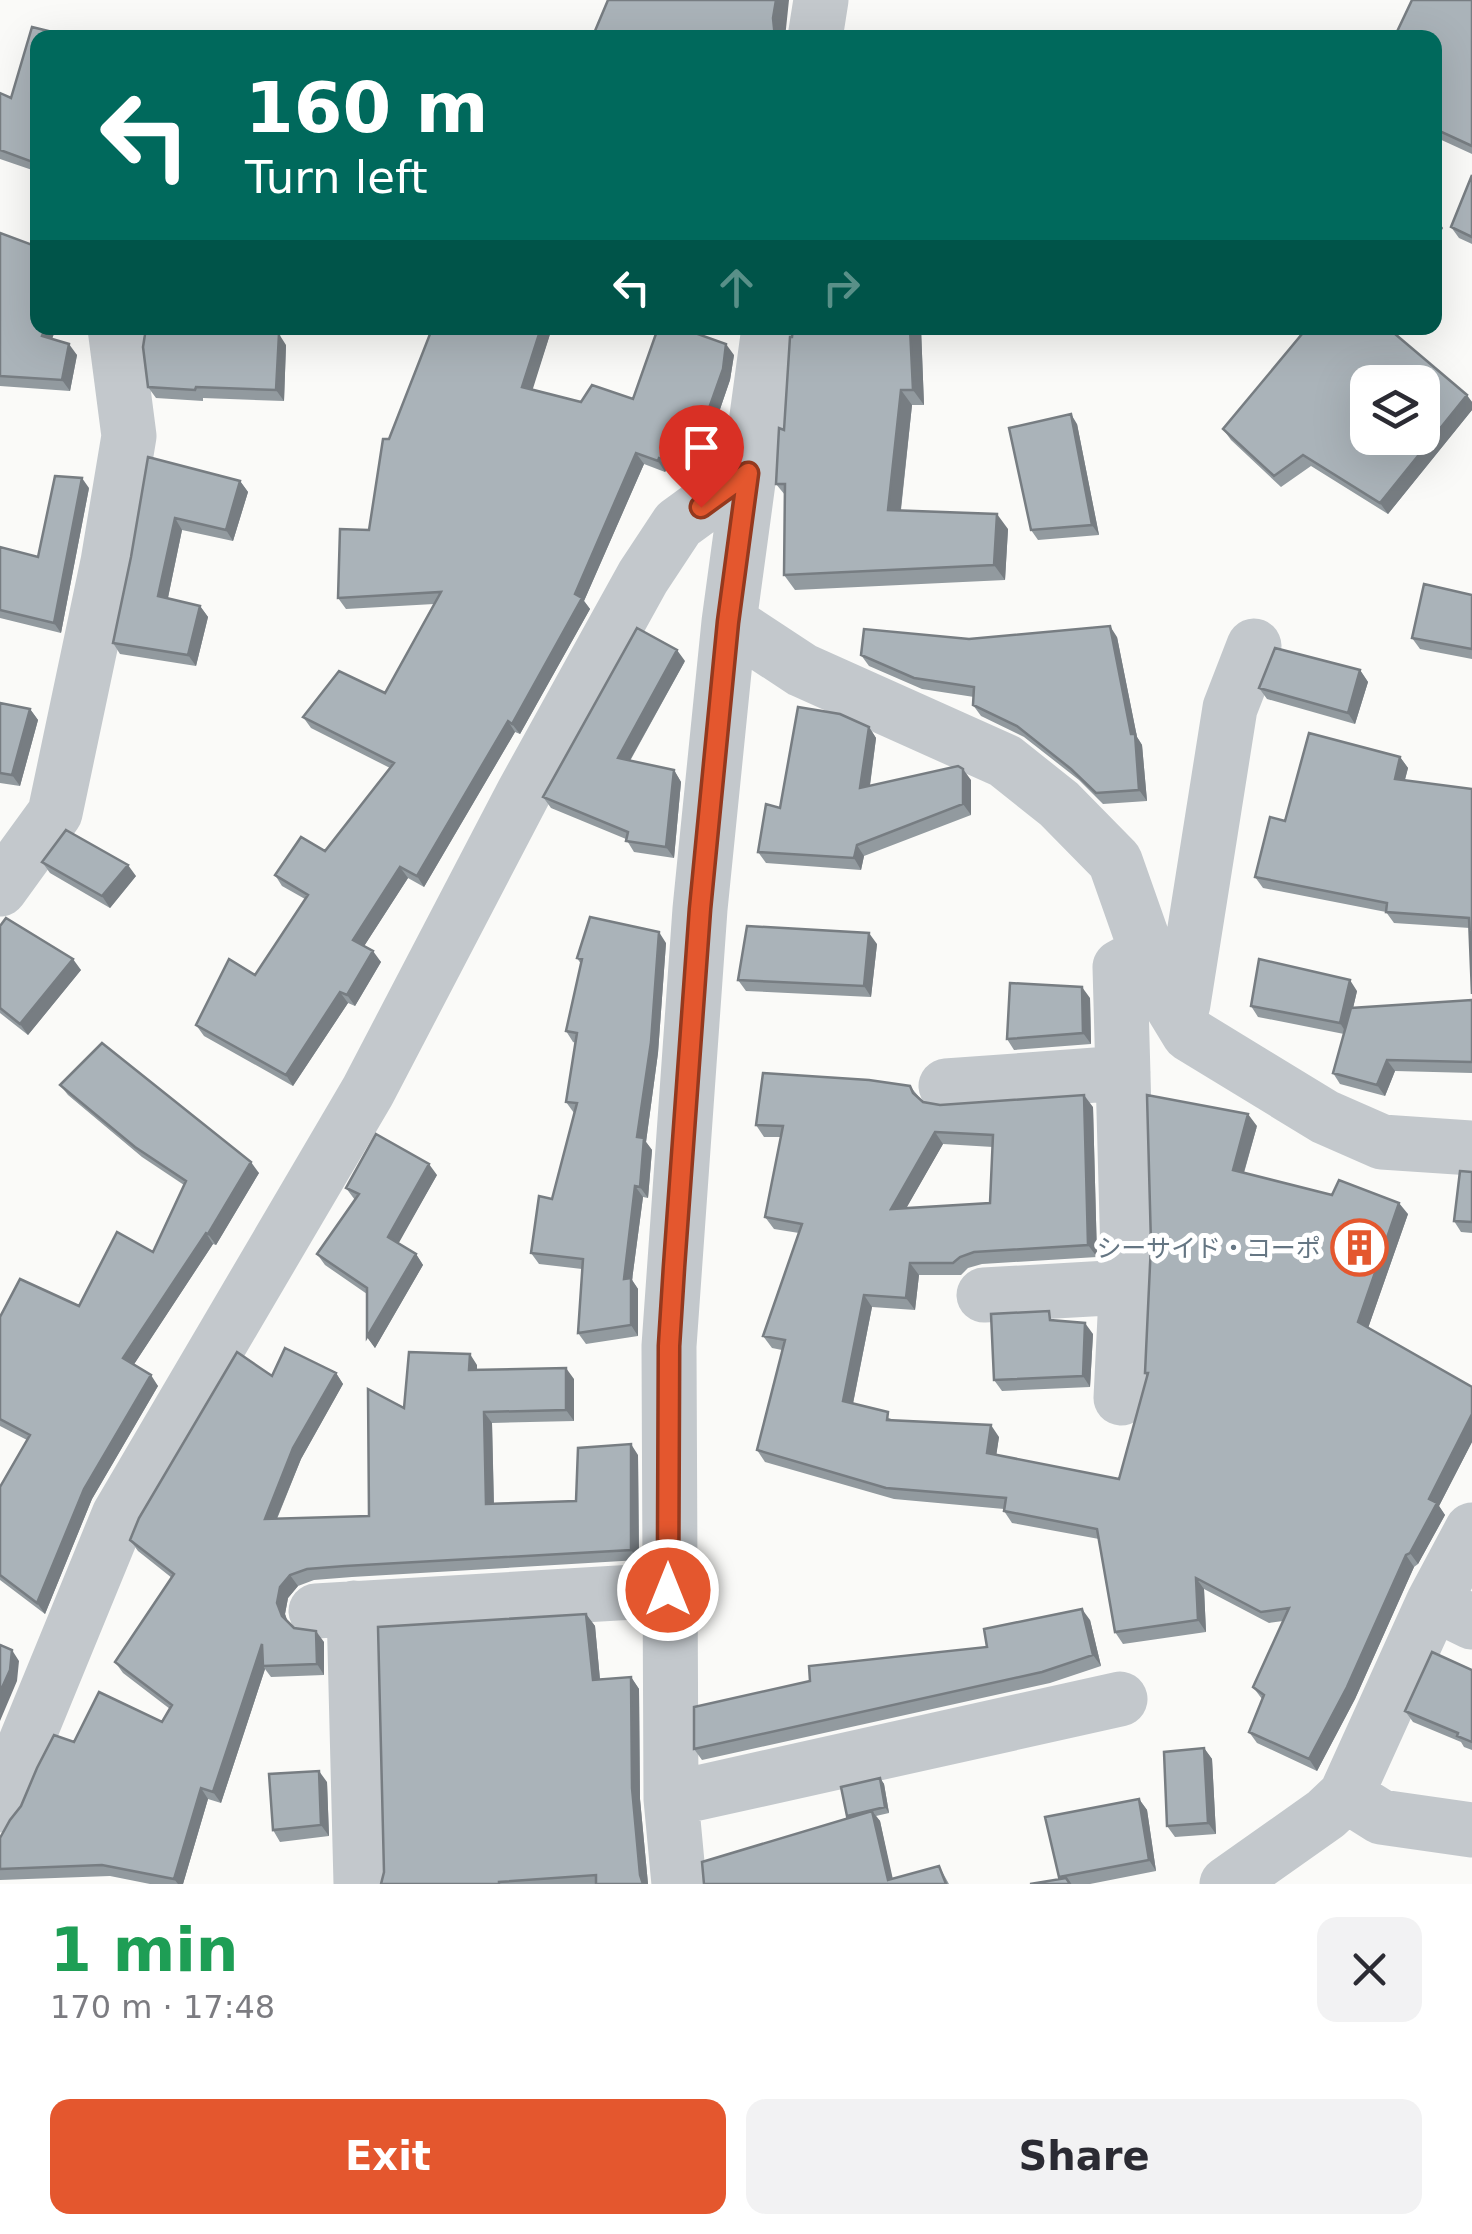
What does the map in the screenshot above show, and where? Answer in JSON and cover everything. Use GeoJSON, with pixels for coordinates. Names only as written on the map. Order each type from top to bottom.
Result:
{"type":"FeatureCollection","features":[{"type":"Feature","properties":{"kind":"street"},"geometry":{"type":"LineString","coordinates":[[815,30],[820,0]]}},
{"type":"Feature","properties":{"kind":"street"},"geometry":{"type":"LineString","coordinates":[[0,889],[55,814],[108,562],[129,436],[116,335]]}},
{"type":"Feature","properties":{"kind":"street"},"geometry":{"type":"LineString","coordinates":[[679,1884],[670,1799],[669,1346],[700,909],[728,622],[768,335]]}},
{"type":"Feature","properties":{"kind":"street"},"geometry":{"type":"LineString","coordinates":[[0,1805],[119,1515],[368,1091],[524,792],[643,576],[678,524],[748,473]]}},
{"type":"Feature","properties":{"kind":"street"},"geometry":{"type":"LineString","coordinates":[[728,622],[802,670],[1005,761],[1059,804],[1115,861],[1158,983],[1190,1034],[1324,1117],[1382,1142],[1472,1148]]}},
{"type":"Feature","properties":{"kind":"street"},"geometry":{"type":"LineString","coordinates":[[1179,1016],[1230,708],[1254,646]]}},
{"type":"Feature","properties":{"kind":"street"},"geometry":{"type":"LineString","coordinates":[[1121,1398],[1128,1256],[1120,968],[1147,952]]}},
{"type":"Feature","properties":{"kind":"street"},"geometry":{"type":"LineString","coordinates":[[946,1086],[1123,1073]]}},
{"type":"Feature","properties":{"kind":"street"},"geometry":{"type":"LineString","coordinates":[[984,1295],[1126,1287]]}},
{"type":"Feature","properties":{"kind":"street"},"geometry":{"type":"LineString","coordinates":[[1226,1884],[1326,1814],[1346,1795],[1453,1613],[1472,1530]]}},
{"type":"Feature","properties":{"kind":"street"},"geometry":{"type":"LineString","coordinates":[[361,1884],[335,1609],[668,1590]]}},
{"type":"Feature","properties":{"kind":"street"},"geometry":{"type":"LineString","coordinates":[[670,1799],[1120,1700]]}},
{"type":"Feature","properties":{"kind":"street"},"geometry":{"type":"LineString","coordinates":[[1346,1795],[1381,1817],[1472,1830]]}},
{"type":"Feature","properties":{"kind":"building"},"geometry":{"type":"Polygon","coordinates":[[[608,0],[776,0],[774,30],[595,30],[608,0]]]}},
{"type":"Feature","properties":{"kind":"building"},"geometry":{"type":"Polygon","coordinates":[[[1412,0],[1472,0],[1472,146],[1442,132],[1442,30],[1398,30],[1412,0]]]}},
{"type":"Feature","properties":{"kind":"building"},"geometry":{"type":"Polygon","coordinates":[[[30,34],[30,161],[0,150],[0,93],[11,98],[30,34]]]}},
{"type":"Feature","properties":{"kind":"building"},"geometry":{"type":"Polygon","coordinates":[[[1472,175],[1472,237],[1451,227],[1472,175]]]}},
{"type":"Feature","properties":{"kind":"building"},"geometry":{"type":"Polygon","coordinates":[[[0,233],[30,244],[30,335],[69,344],[62,380],[0,376],[0,233]]]}},
{"type":"Feature","properties":{"kind":"building"},"geometry":{"type":"Polygon","coordinates":[[[145,335],[279,335],[276,390],[148,387],[145,335]]]}},
{"type":"Feature","properties":{"kind":"building"},"geometry":{"type":"Polygon","coordinates":[[[430,335],[539,335],[522,387],[581,402],[592,385],[633,399],[656,335],[701,335],[726,344],[723,369],[708,411],[717,413],[713,444],[683,465],[636,453],[575,594],[582,598],[512,724],[508,721],[417,876],[400,867],[353,940],[373,951],[347,995],[340,992],[286,1075],[196,1025],[229,959],[255,975],[308,895],[275,875],[301,837],[325,851],[394,763],[303,717],[339,671],[385,693],[441,592],[338,598],[340,529],[369,530],[383,439],[389,439],[430,335]]]}},
{"type":"Feature","properties":{"kind":"building"},"geometry":{"type":"Polygon","coordinates":[[[910,335],[913,390],[901,390],[888,510],[997,514],[994,565],[784,575],[785,484],[776,484],[779,428],[784,430],[792,337],[910,335]]]}},
{"type":"Feature","properties":{"kind":"building"},"geometry":{"type":"Polygon","coordinates":[[[1301,335],[1396,335],[1432,365],[1350,365],[1350,455],[1419,455],[1380,503],[1303,455],[1274,476],[1223,429],[1301,335]]]}},
{"type":"Feature","properties":{"kind":"building"},"geometry":{"type":"Polygon","coordinates":[[[1440,372],[1467,395],[1440,429],[1440,372]]]}},
{"type":"Feature","properties":{"kind":"building"},"geometry":{"type":"Polygon","coordinates":[[[1071,414],[1092,525],[1031,530],[1009,428],[1071,414]]]}},
{"type":"Feature","properties":{"kind":"building"},"geometry":{"type":"Polygon","coordinates":[[[148,457],[240,481],[226,530],[175,518],[158,596],[200,606],[188,655],[113,643],[148,457]]]}},
{"type":"Feature","properties":{"kind":"building"},"geometry":{"type":"Polygon","coordinates":[[[55,476],[82,478],[54,623],[0,610],[0,547],[38,557],[55,476]]]}},
{"type":"Feature","properties":{"kind":"building"},"geometry":{"type":"Polygon","coordinates":[[[1424,584],[1472,595],[1472,649],[1412,638],[1424,584]]]}},
{"type":"Feature","properties":{"kind":"building"},"geometry":{"type":"Polygon","coordinates":[[[1110,626],[1131,734],[1135,734],[1139,790],[1096,793],[1017,726],[973,705],[974,687],[914,678],[861,655],[864,629],[969,639],[1110,626]]]}},
{"type":"Feature","properties":{"kind":"building"},"geometry":{"type":"Polygon","coordinates":[[[637,628],[677,650],[618,758],[674,770],[666,847],[626,841],[628,832],[543,797],[637,628]]]}},
{"type":"Feature","properties":{"kind":"building"},"geometry":{"type":"Polygon","coordinates":[[[1275,648],[1360,670],[1348,713],[1259,688],[1275,648]]]}},
{"type":"Feature","properties":{"kind":"building"},"geometry":{"type":"Polygon","coordinates":[[[0,703],[30,709],[12,775],[0,773],[0,703]]]}},
{"type":"Feature","properties":{"kind":"building"},"geometry":{"type":"Polygon","coordinates":[[[798,707],[840,714],[869,727],[860,788],[958,766],[963,769],[963,804],[857,845],[854,858],[758,852],[766,804],[780,808],[798,707]]]}},
{"type":"Feature","properties":{"kind":"building"},"geometry":{"type":"Polygon","coordinates":[[[1309,733],[1400,757],[1395,779],[1472,789],[1472,994],[1469,918],[1386,912],[1387,903],[1255,877],[1270,817],[1285,821],[1309,733]]]}},
{"type":"Feature","properties":{"kind":"building"},"geometry":{"type":"Polygon","coordinates":[[[66,830],[128,865],[102,896],[42,862],[66,830]]]}},
{"type":"Feature","properties":{"kind":"building"},"geometry":{"type":"Polygon","coordinates":[[[590,917],[659,932],[651,1042],[637,1137],[644,1138],[640,1187],[635,1186],[624,1279],[631,1278],[631,1325],[578,1333],[583,1259],[531,1253],[539,1196],[552,1199],[577,1103],[566,1102],[577,1033],[566,1031],[582,959],[577,958],[590,917]]]}},
{"type":"Feature","properties":{"kind":"building"},"geometry":{"type":"Polygon","coordinates":[[[6,918],[73,959],[20,1024],[0,1008],[0,926],[6,918]]]}},
{"type":"Feature","properties":{"kind":"building"},"geometry":{"type":"Polygon","coordinates":[[[747,926],[869,933],[864,986],[738,980],[747,926]]]}},
{"type":"Feature","properties":{"kind":"building"},"geometry":{"type":"Polygon","coordinates":[[[1259,959],[1350,980],[1340,1023],[1251,1006],[1259,959]]]}},
{"type":"Feature","properties":{"kind":"building"},"geometry":{"type":"Polygon","coordinates":[[[1010,983],[1082,987],[1083,1033],[1007,1039],[1010,983]]]}},
{"type":"Feature","properties":{"kind":"building"},"geometry":{"type":"Polygon","coordinates":[[[1472,1000],[1472,1062],[1387,1060],[1377,1085],[1333,1073],[1351,1008],[1472,1000]]]}},
{"type":"Feature","properties":{"kind":"building"},"geometry":{"type":"Polygon","coordinates":[[[102,1043],[251,1162],[208,1234],[123,1358],[151,1375],[84,1489],[37,1603],[0,1575],[0,1487],[30,1435],[0,1419],[0,1317],[20,1279],[79,1306],[117,1232],[153,1252],[186,1181],[135,1147],[60,1085],[102,1043]]]}},
{"type":"Feature","properties":{"kind":"building"},"geometry":{"type":"Polygon","coordinates":[[[763,1073],[910,1086],[923,1102],[940,1105],[1084,1095],[1088,1245],[974,1252],[953,1263],[910,1263],[906,1298],[864,1295],[843,1401],[888,1412],[887,1420],[991,1425],[987,1453],[1119,1479],[1148,1373],[1151,1244],[1147,1095],[1248,1114],[1233,1170],[1332,1195],[1339,1180],[1399,1203],[1358,1322],[1472,1387],[1472,1414],[1429,1499],[1437,1503],[1406,1555],[1347,1687],[1309,1759],[1249,1732],[1264,1695],[1253,1687],[1289,1608],[1261,1612],[1196,1578],[1198,1620],[1115,1632],[1097,1529],[1004,1511],[1006,1498],[886,1488],[757,1450],[785,1340],[763,1336],[802,1224],[765,1217],[783,1126],[756,1125],[763,1073]],[[935,1132],[891,1209],[990,1203],[993,1135],[935,1132]]]}},
{"type":"Feature","properties":{"kind":"building"},"geometry":{"type":"Polygon","coordinates":[[[376,1134],[429,1164],[388,1237],[416,1254],[367,1337],[367,1288],[317,1254],[359,1194],[346,1188],[376,1134]]]}},
{"type":"Feature","properties":{"kind":"building"},"geometry":{"type":"Polygon","coordinates":[[[1460,1171],[1472,1172],[1472,1222],[1454,1221],[1460,1171]]]}},
{"type":"Feature","properties":{"kind":"building"},"geometry":{"type":"Polygon","coordinates":[[[1049,1311],[1050,1320],[1085,1323],[1083,1376],[994,1380],[991,1314],[1049,1311]]]}},
{"type":"Feature","properties":{"kind":"building"},"geometry":{"type":"Polygon","coordinates":[[[285,1348],[336,1373],[293,1448],[265,1519],[369,1516],[368,1389],[404,1408],[409,1352],[470,1354],[469,1370],[566,1368],[566,1410],[484,1412],[486,1504],[576,1501],[578,1448],[631,1444],[631,1550],[345,1566],[307,1569],[290,1575],[280,1587],[277,1603],[282,1616],[294,1628],[316,1631],[317,1664],[263,1666],[262,1644],[213,1792],[201,1788],[174,1879],[102,1865],[0,1869],[0,1838],[21,1806],[54,1735],[74,1742],[99,1692],[162,1722],[172,1705],[115,1662],[174,1574],[130,1540],[139,1518],[237,1352],[272,1376],[285,1348]]]}},
{"type":"Feature","properties":{"kind":"building"},"geometry":{"type":"Polygon","coordinates":[[[1082,1609],[1093,1655],[1042,1672],[694,1749],[694,1707],[810,1681],[809,1666],[987,1647],[984,1629],[1082,1609]]]}},
{"type":"Feature","properties":{"kind":"building"},"geometry":{"type":"Polygon","coordinates":[[[586,1614],[593,1680],[631,1677],[632,1788],[643,1884],[596,1884],[596,1875],[499,1884],[381,1884],[384,1872],[378,1627],[586,1614]]]}},
{"type":"Feature","properties":{"kind":"building"},"geometry":{"type":"Polygon","coordinates":[[[0,1645],[12,1650],[10,1670],[0,1692],[0,1645]]]}},
{"type":"Feature","properties":{"kind":"building"},"geometry":{"type":"Polygon","coordinates":[[[1432,1652],[1472,1670],[1472,1742],[1405,1711],[1432,1652]]]}},
{"type":"Feature","properties":{"kind":"building"},"geometry":{"type":"Polygon","coordinates":[[[1204,1748],[1208,1823],[1167,1826],[1164,1752],[1204,1748]]]}},
{"type":"Feature","properties":{"kind":"building"},"geometry":{"type":"Polygon","coordinates":[[[319,1771],[321,1825],[273,1830],[269,1774],[319,1771]]]}},
{"type":"Feature","properties":{"kind":"building"},"geometry":{"type":"Polygon","coordinates":[[[880,1778],[885,1807],[847,1816],[841,1787],[880,1778]]]}},
{"type":"Feature","properties":{"kind":"building"},"geometry":{"type":"Polygon","coordinates":[[[1139,1799],[1149,1860],[1059,1877],[1045,1817],[1139,1799]]]}},
{"type":"Feature","properties":{"kind":"building"},"geometry":{"type":"Polygon","coordinates":[[[872,1811],[888,1880],[939,1866],[946,1884],[704,1884],[702,1862],[872,1811]]]}},
{"type":"Feature","properties":{"kind":"building"},"geometry":{"type":"Polygon","coordinates":[[[1066,1878],[1070,1884],[1030,1884],[1066,1878]]]}},
{"type":"Feature","properties":{"kind":"place","name":"シーサイド・コーポ"},"geometry":{"type":"Point","coordinates":[1360,1248]}},
{"type":"Feature","properties":{"kind":"route"},"geometry":{"type":"LineString","coordinates":[[668,1590],[669,1346],[674,1267],[700,909],[728,622],[748,473],[701,507]]}}]}
